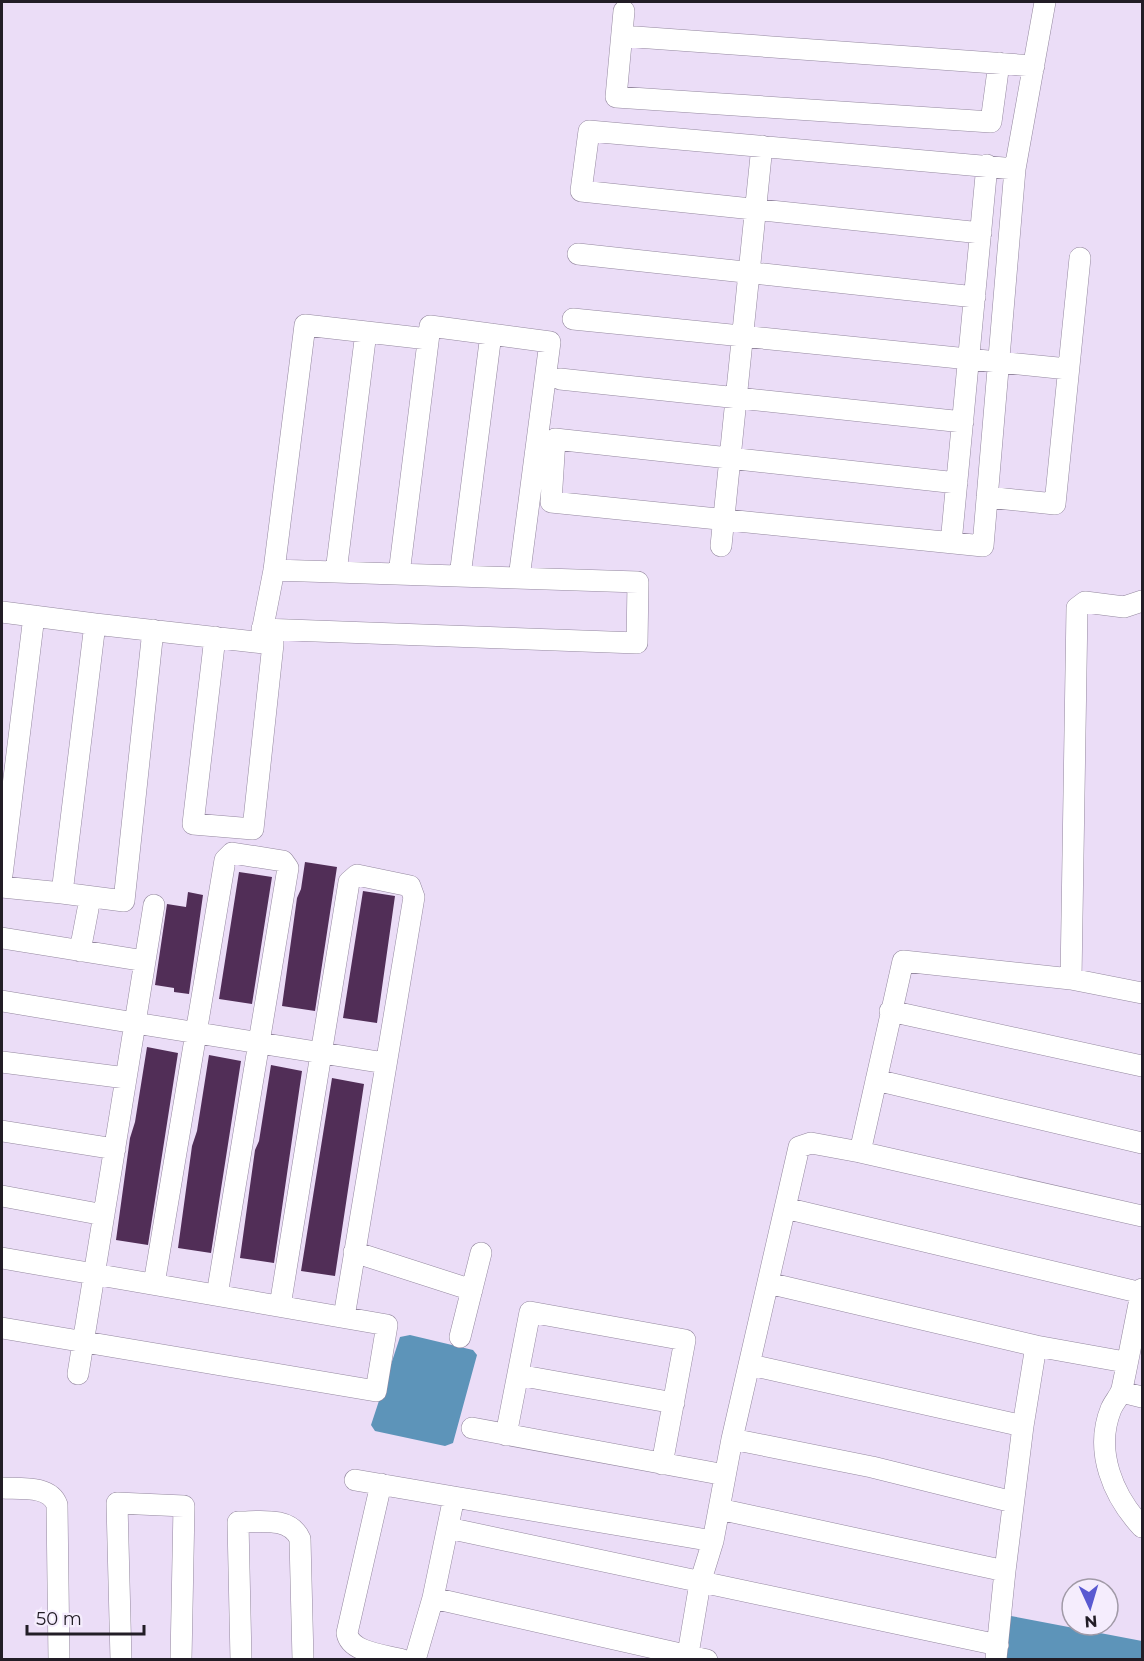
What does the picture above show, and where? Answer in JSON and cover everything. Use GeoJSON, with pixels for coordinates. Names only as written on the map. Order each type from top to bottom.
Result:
{"type":"FeatureCollection","features":[{"type":"Feature","properties":{"kind":"street"},"geometry":{"type":"LineString","coordinates":[[957,483],[555,439],[550,502],[983,546],[1015,169],[1045,2]]}},
{"type":"Feature","properties":{"kind":"street"},"geometry":{"type":"LineString","coordinates":[[624,11],[616,97],[991,122],[999,63]]}},
{"type":"Feature","properties":{"kind":"street"},"geometry":{"type":"LineString","coordinates":[[622,36],[1034,66]]}},
{"type":"Feature","properties":{"kind":"street"},"geometry":{"type":"LineString","coordinates":[[981,233],[581,191],[589,131],[1015,169]]}},
{"type":"Feature","properties":{"kind":"street"},"geometry":{"type":"LineString","coordinates":[[721,546],[762,146]]}},
{"type":"Feature","properties":{"kind":"street"},"geometry":{"type":"LineString","coordinates":[[951,543],[987,165]]}},
{"type":"Feature","properties":{"kind":"street"},"geometry":{"type":"LineString","coordinates":[[578,254],[975,297]]}},
{"type":"Feature","properties":{"kind":"street"},"geometry":{"type":"LineString","coordinates":[[987,497],[1055,504],[1080,258]]}},
{"type":"Feature","properties":{"kind":"street"},"geometry":{"type":"LineString","coordinates":[[573,319],[1068,369]]}},
{"type":"Feature","properties":{"kind":"street"},"geometry":{"type":"LineString","coordinates":[[261,635],[274,570],[305,326],[428,339]]}},
{"type":"Feature","properties":{"kind":"street"},"geometry":{"type":"LineString","coordinates":[[399,574],[430,326],[550,342],[519,578]]}},
{"type":"Feature","properties":{"kind":"street"},"geometry":{"type":"LineString","coordinates":[[336,572],[366,332]]}},
{"type":"Feature","properties":{"kind":"street"},"geometry":{"type":"LineString","coordinates":[[460,576],[491,334]]}},
{"type":"Feature","properties":{"kind":"street"},"geometry":{"type":"LineString","coordinates":[[560,380],[963,422]]}},
{"type":"Feature","properties":{"kind":"street"},"geometry":{"type":"LineString","coordinates":[[2,612],[215,637],[261,635],[637,644],[638,582],[274,570]]}},
{"type":"Feature","properties":{"kind":"street"},"geometry":{"type":"LineString","coordinates":[[1071,979],[1077,608],[1085,602],[1124,607],[1143,601]]}},
{"type":"Feature","properties":{"kind":"street"},"geometry":{"type":"LineString","coordinates":[[2,875],[9,761],[34,616]]}},
{"type":"Feature","properties":{"kind":"street"},"geometry":{"type":"LineString","coordinates":[[62,893],[95,624]]}},
{"type":"Feature","properties":{"kind":"street"},"geometry":{"type":"LineString","coordinates":[[2,887],[124,901],[153,630]]}},
{"type":"Feature","properties":{"kind":"street"},"geometry":{"type":"LineString","coordinates":[[215,637],[193,824],[253,829],[273,644],[261,635]]}},
{"type":"Feature","properties":{"kind":"street"},"geometry":{"type":"LineString","coordinates":[[154,1284],[225,860],[232,853],[283,861],[288,868],[217,1295]]}},
{"type":"Feature","properties":{"kind":"street"},"geometry":{"type":"LineString","coordinates":[[280,1306],[349,882],[357,875],[410,886],[414,897],[345,1317]]}},
{"type":"Feature","properties":{"kind":"street"},"geometry":{"type":"LineString","coordinates":[[78,1374],[154,905]]}},
{"type":"Feature","properties":{"kind":"street"},"geometry":{"type":"LineString","coordinates":[[80,951],[88,909]]}},
{"type":"Feature","properties":{"kind":"street"},"geometry":{"type":"LineString","coordinates":[[2,938],[145,961]]}},
{"type":"Feature","properties":{"kind":"street"},"geometry":{"type":"LineString","coordinates":[[860,1152],[903,961],[1071,979],[1143,993]]}},
{"type":"Feature","properties":{"kind":"street"},"geometry":{"type":"LineString","coordinates":[[2,1001],[385,1063]]}},
{"type":"Feature","properties":{"kind":"street"},"geometry":{"type":"LineString","coordinates":[[890,1011],[1143,1066]]}},
{"type":"Feature","properties":{"kind":"street"},"geometry":{"type":"LineString","coordinates":[[2,1062],[126,1078]]}},
{"type":"Feature","properties":{"kind":"street"},"geometry":{"type":"LineString","coordinates":[[876,1080],[1143,1143]]}},
{"type":"Feature","properties":{"kind":"street"},"geometry":{"type":"LineString","coordinates":[[2,1131],[115,1149]]}},
{"type":"Feature","properties":{"kind":"street"},"geometry":{"type":"LineString","coordinates":[[433,1598],[694,1658],[700,1583],[712,1541],[732,1439],[751,1365],[797,1152],[802,1145],[811,1143],[860,1152],[1143,1216]]}},
{"type":"Feature","properties":{"kind":"street"},"geometry":{"type":"LineString","coordinates":[[2,1196],[104,1215]]}},
{"type":"Feature","properties":{"kind":"street"},"geometry":{"type":"LineString","coordinates":[[785,1208],[1142,1291],[1125,1362],[1122,1392],[1111,1408],[1106,1432],[1107,1458],[1112,1483],[1124,1508],[1143,1527]]}},
{"type":"Feature","properties":{"kind":"street"},"geometry":{"type":"LineString","coordinates":[[354,1252],[472,1290]]}},
{"type":"Feature","properties":{"kind":"street"},"geometry":{"type":"LineString","coordinates":[[460,1337],[481,1253]]}},
{"type":"Feature","properties":{"kind":"street"},"geometry":{"type":"LineString","coordinates":[[2,1258],[387,1324],[376,1391],[2,1328]]}},
{"type":"Feature","properties":{"kind":"street"},"geometry":{"type":"LineString","coordinates":[[768,1283],[1036,1346],[1125,1362]]}},
{"type":"Feature","properties":{"kind":"street"},"geometry":{"type":"LineString","coordinates":[[506,1435],[530,1312],[686,1340],[662,1464]]}},
{"type":"Feature","properties":{"kind":"street"},"geometry":{"type":"LineString","coordinates":[[448,1528],[700,1583],[997,1652],[1013,1502],[1036,1346]]}},
{"type":"Feature","properties":{"kind":"street"},"geometry":{"type":"LineString","coordinates":[[751,1365],[1023,1426]]}},
{"type":"Feature","properties":{"kind":"street"},"geometry":{"type":"LineString","coordinates":[[518,1374],[674,1403]]}},
{"type":"Feature","properties":{"kind":"street"},"geometry":{"type":"LineString","coordinates":[[1122,1392],[1143,1396]]}},
{"type":"Feature","properties":{"kind":"street"},"geometry":{"type":"LineString","coordinates":[[472,1428],[725,1475]]}},
{"type":"Feature","properties":{"kind":"street"},"geometry":{"type":"LineString","coordinates":[[732,1439],[873,1467],[1013,1502]]}},
{"type":"Feature","properties":{"kind":"street"},"geometry":{"type":"LineString","coordinates":[[355,1480],[712,1541]]}},
{"type":"Feature","properties":{"kind":"street"},"geometry":{"type":"LineString","coordinates":[[381,1484],[346,1633],[348,1640],[355,1647],[403,1659]]}},
{"type":"Feature","properties":{"kind":"street"},"geometry":{"type":"LineString","coordinates":[[2,1488],[48,1492],[57,1504],[59,1659]]}},
{"type":"Feature","properties":{"kind":"street"},"geometry":{"type":"LineString","coordinates":[[415,1659],[433,1598],[454,1497]]}},
{"type":"Feature","properties":{"kind":"street"},"geometry":{"type":"LineString","coordinates":[[121,1659],[117,1503],[184,1506],[181,1659]]}},
{"type":"Feature","properties":{"kind":"street"},"geometry":{"type":"LineString","coordinates":[[719,1509],[1005,1571]]}},
{"type":"Feature","properties":{"kind":"street"},"geometry":{"type":"LineString","coordinates":[[241,1659],[238,1522],[288,1524],[297,1532],[300,1539],[303,1659]]}},
{"type":"Feature","properties":{"kind":"water"},"geometry":{"type":"Polygon","coordinates":[[[410,1335],[473,1350],[477,1355],[453,1443],[445,1446],[375,1431],[371,1425],[400,1337],[410,1335]]]}},
{"type":"Feature","properties":{"kind":"water"},"geometry":{"type":"Polygon","coordinates":[[[1011,1616],[1060,1625],[1060,1637],[1120,1637],[1142,1641],[1142,1659],[1003,1660],[1006,1622],[1011,1616]]]}},
{"type":"Feature","properties":{"kind":"building"},"geometry":{"type":"Polygon","coordinates":[[[305,862],[337,867],[315,1011],[282,1006],[297,898],[301,889],[305,862]]]}},
{"type":"Feature","properties":{"kind":"building"},"geometry":{"type":"Polygon","coordinates":[[[239,872],[272,877],[252,1004],[219,999],[239,872]]]}},
{"type":"Feature","properties":{"kind":"building"},"geometry":{"type":"Polygon","coordinates":[[[363,891],[395,896],[377,1023],[343,1018],[363,891]]]}},
{"type":"Feature","properties":{"kind":"building"},"geometry":{"type":"Polygon","coordinates":[[[188,892],[203,895],[189,994],[174,992],[174,988],[155,985],[167,904],[186,907],[188,892]]]}},
{"type":"Feature","properties":{"kind":"building"},"geometry":{"type":"Polygon","coordinates":[[[147,1047],[178,1053],[148,1245],[116,1240],[130,1138],[135,1122],[147,1047]]]}},
{"type":"Feature","properties":{"kind":"building"},"geometry":{"type":"Polygon","coordinates":[[[209,1055],[241,1061],[211,1253],[178,1248],[192,1146],[197,1131],[209,1055]]]}},
{"type":"Feature","properties":{"kind":"building"},"geometry":{"type":"Polygon","coordinates":[[[271,1065],[302,1071],[274,1263],[240,1258],[255,1150],[259,1141],[271,1065]]]}},
{"type":"Feature","properties":{"kind":"building"},"geometry":{"type":"Polygon","coordinates":[[[332,1078],[364,1084],[335,1276],[301,1271],[332,1078]]]}}]}
